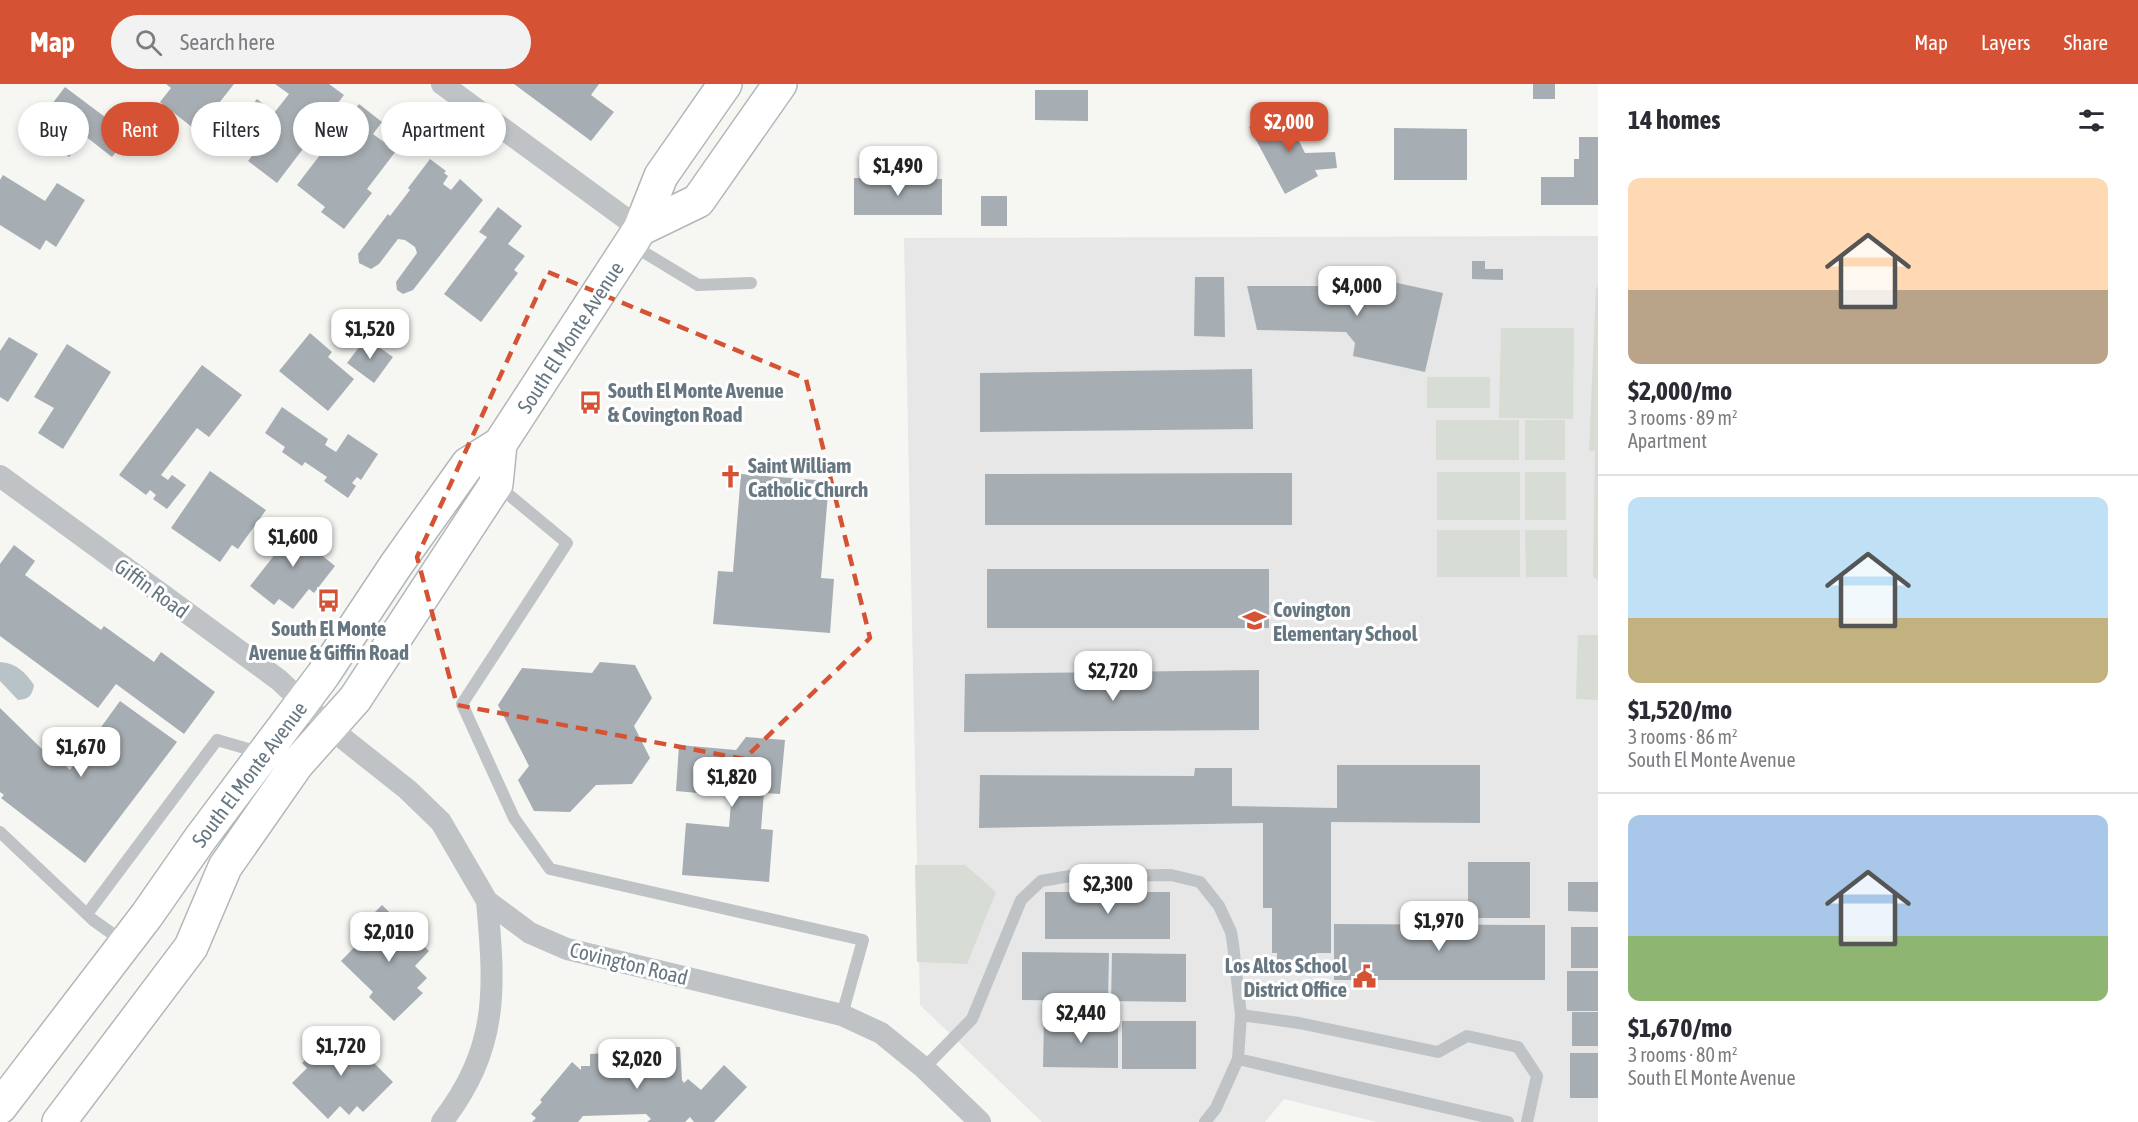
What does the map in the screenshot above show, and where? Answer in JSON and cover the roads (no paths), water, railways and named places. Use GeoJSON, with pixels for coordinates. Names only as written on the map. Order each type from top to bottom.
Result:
{"type":"FeatureCollection","features":[{"type":"Feature","properties":{"kind":"main road","name":"South El Monte Avenue"},"geometry":{"type":"LineString","coordinates":[[59,1122],[191,947],[225,867],[297,765],[355,699],[500,444],[635,236],[661,176],[725,84]]}},
{"type":"Feature","properties":{"kind":"main road"},"geometry":{"type":"LineString","coordinates":[[635,236],[698,201],[780,84]]}},
{"type":"Feature","properties":{"kind":"main road","name":"South El Monte Avenue"},"geometry":{"type":"LineString","coordinates":[[0,1107],[126,943],[263,753],[302,703],[396,565],[482,474]]}},
{"type":"Feature","properties":{"kind":"street"},"geometry":{"type":"LineString","coordinates":[[442,84],[635,236]]}},
{"type":"Feature","properties":{"kind":"street","name":"Giffin Road"},"geometry":{"type":"LineString","coordinates":[[0,476],[279,680],[330,728]]}},
{"type":"Feature","properties":{"kind":"street","name":"Covington Road"},"geometry":{"type":"LineString","coordinates":[[330,728],[408,790],[441,822],[487,901],[530,933],[567,949],[842,1015],[881,1033],[924,1068],[980,1122]]}},
{"type":"Feature","properties":{"kind":"street"},"geometry":{"type":"LineString","coordinates":[[442,1122],[462,1095],[480,1060],[485,1041],[493,963],[487,901]]}},
{"type":"Feature","properties":{"kind":"lane"},"geometry":{"type":"LineString","coordinates":[[635,236],[698,285],[751,283]]}},
{"type":"Feature","properties":{"kind":"lane"},"geometry":{"type":"LineString","coordinates":[[482,474],[567,543],[462,704],[514,818],[550,869],[863,940],[842,1015]]}},
{"type":"Feature","properties":{"kind":"lane"},"geometry":{"type":"LineString","coordinates":[[87,914],[217,740],[263,753]]}},
{"type":"Feature","properties":{"kind":"lane"},"geometry":{"type":"LineString","coordinates":[[0,832],[87,914],[126,943]]}},
{"type":"Feature","properties":{"kind":"lane"},"geometry":{"type":"LineString","coordinates":[[924,1068],[972,1019],[1021,900],[1041,881],[1070,876],[1171,875],[1200,882],[1219,906],[1231,932],[1241,1016],[1238,1059],[1224,1093],[1205,1122]]}},
{"type":"Feature","properties":{"kind":"lane"},"geometry":{"type":"LineString","coordinates":[[1241,1016],[1299,1023],[1438,1052],[1467,1036],[1518,1047],[1537,1076],[1527,1122]]}},
{"type":"Feature","properties":{"kind":"lane"},"geometry":{"type":"LineString","coordinates":[[1238,1059],[1508,1122]]}},
{"type":"Feature","properties":{"kind":"place","name":"South El Monte Avenue & Covington Road"},"geometry":{"type":"Point","coordinates":[590,402]}},
{"type":"Feature","properties":{"kind":"place","name":"Saint William Catholic Church"},"geometry":{"type":"Point","coordinates":[730,477]}},
{"type":"Feature","properties":{"kind":"place","name":"South El Monte Avenue & Giffin Road"},"geometry":{"type":"Point","coordinates":[329,600]}},
{"type":"Feature","properties":{"kind":"place","name":"Covington Elementary School"},"geometry":{"type":"Point","coordinates":[1255,621]}},
{"type":"Feature","properties":{"kind":"place","name":"Los Altos School District Office"},"geometry":{"type":"Point","coordinates":[1365,977]}}]}
